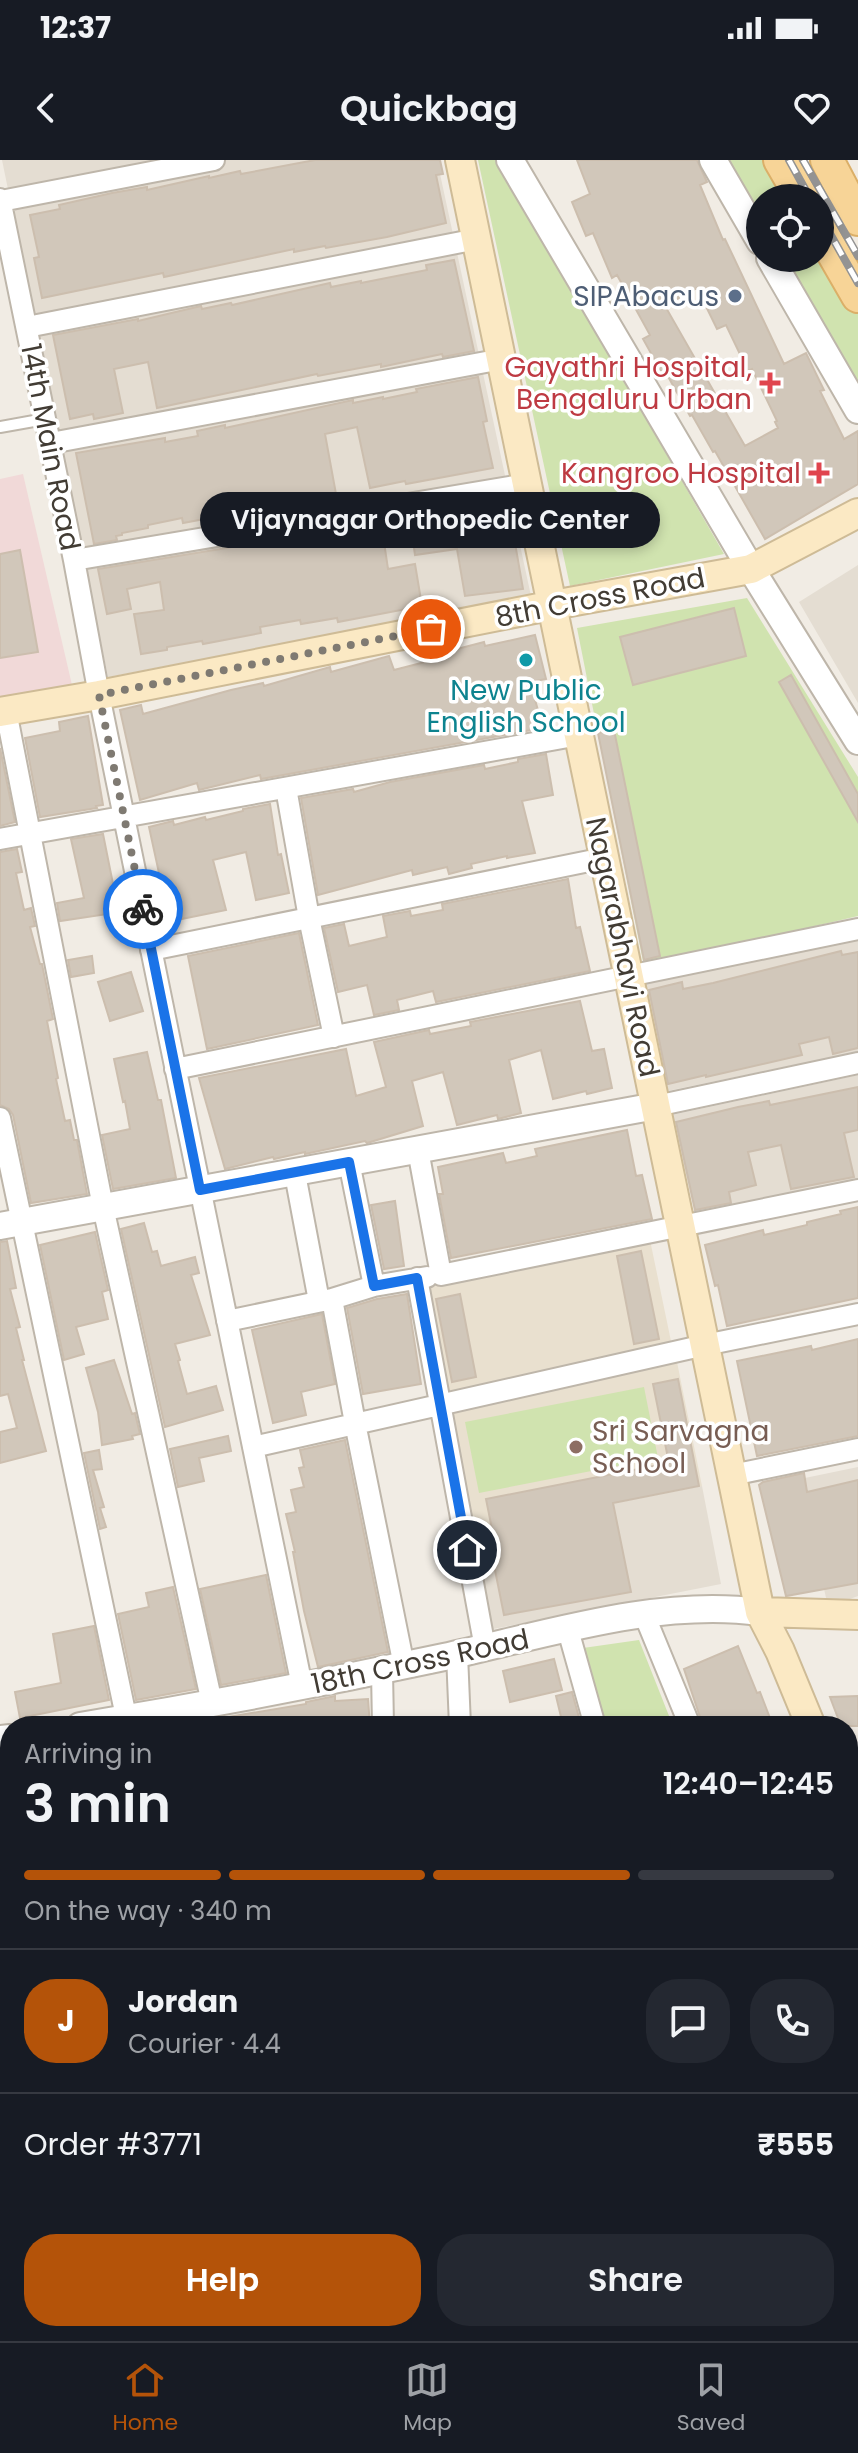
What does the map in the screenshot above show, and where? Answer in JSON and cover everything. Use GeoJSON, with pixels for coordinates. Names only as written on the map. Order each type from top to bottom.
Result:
{"type":"FeatureCollection","features":[{"type":"Feature","properties":{"kind":"main road","name":"Nagarabhavi Road"},"geometry":{"type":"LineString","coordinates":[[460,160],[760,1612],[807,1716]]}},
{"type":"Feature","properties":{"kind":"main road"},"geometry":{"type":"LineString","coordinates":[[780,160],[794,184]]}},
{"type":"Feature","properties":{"kind":"main road"},"geometry":{"type":"LineString","coordinates":[[827,160],[856,211]]}},
{"type":"Feature","properties":{"kind":"main road"},"geometry":{"type":"LineString","coordinates":[[834,254],[858,296]]}},
{"type":"Feature","properties":{"kind":"main road","name":"8th Cross Road"},"geometry":{"type":"LineString","coordinates":[[3,711],[751,569],[858,513]]}},
{"type":"Feature","properties":{"kind":"main road"},"geometry":{"type":"LineString","coordinates":[[760,1612],[854,1613]]}},
{"type":"Feature","properties":{"kind":"street"},"geometry":{"type":"LineString","coordinates":[[0,200],[214,160]]}},
{"type":"Feature","properties":{"kind":"street"},"geometry":{"type":"LineString","coordinates":[[510,160],[751,569],[858,741]]}},
{"type":"Feature","properties":{"kind":"street"},"geometry":{"type":"LineString","coordinates":[[713,160],[746,217]]}},
{"type":"Feature","properties":{"kind":"street","name":"14th Main Road"},"geometry":{"type":"LineString","coordinates":[[0,200],[302,1686]]}},
{"type":"Feature","properties":{"kind":"street"},"geometry":{"type":"LineString","coordinates":[[27,327],[477,239]]}},
{"type":"Feature","properties":{"kind":"street"},"geometry":{"type":"LineString","coordinates":[[778,272],[858,410]]}},
{"type":"Feature","properties":{"kind":"street"},"geometry":{"type":"LineString","coordinates":[[51,443],[502,359]]}},
{"type":"Feature","properties":{"kind":"street"},"geometry":{"type":"LineString","coordinates":[[74,560],[527,484]]}},
{"type":"Feature","properties":{"kind":"street"},"geometry":{"type":"LineString","coordinates":[[3,711],[103,1207],[212,1703]]}},
{"type":"Feature","properties":{"kind":"street"},"geometry":{"type":"LineString","coordinates":[[0,839],[579,735]]}},
{"type":"Feature","properties":{"kind":"street"},"geometry":{"type":"LineString","coordinates":[[286,788],[334,1037]]}},
{"type":"Feature","properties":{"kind":"street"},"geometry":{"type":"LineString","coordinates":[[151,950],[604,858]]}},
{"type":"Feature","properties":{"kind":"street"},"geometry":{"type":"LineString","coordinates":[[175,1069],[858,929]]}},
{"type":"Feature","properties":{"kind":"street"},"geometry":{"type":"LineString","coordinates":[[11,1224],[656,1106],[858,1063]]}},
{"type":"Feature","properties":{"kind":"street"},"geometry":{"type":"LineString","coordinates":[[0,1118],[11,1224],[127,1716]]}},
{"type":"Feature","properties":{"kind":"street"},"geometry":{"type":"LineString","coordinates":[[418,1150],[441,1275]]}},
{"type":"Feature","properties":{"kind":"street"},"geometry":{"type":"LineString","coordinates":[[349,1162],[374,1286]]}},
{"type":"Feature","properties":{"kind":"street"},"geometry":{"type":"LineString","coordinates":[[295,1174],[355,1423],[393,1668],[385,1716]]}},
{"type":"Feature","properties":{"kind":"street"},"geometry":{"type":"LineString","coordinates":[[227,1321],[326,1300],[374,1286],[681,1228],[858,1190]]}},
{"type":"Feature","properties":{"kind":"street"},"geometry":{"type":"LineString","coordinates":[[417,1278],[485,1648]]}},
{"type":"Feature","properties":{"kind":"street"},"geometry":{"type":"LineString","coordinates":[[253,1447],[441,1403],[858,1314]]}},
{"type":"Feature","properties":{"kind":"street"},"geometry":{"type":"LineString","coordinates":[[732,1475],[858,1449]]}},
{"type":"Feature","properties":{"kind":"street","name":"18th Cross Road"},"geometry":{"type":"LineString","coordinates":[[155,1716],[644,1614],[696,1608],[760,1612]]}},
{"type":"Feature","properties":{"kind":"street"},"geometry":{"type":"LineString","coordinates":[[644,1614],[686,1716]]}},
{"type":"Feature","properties":{"kind":"street"},"geometry":{"type":"LineString","coordinates":[[568,1630],[592,1716]]}},
{"type":"Feature","properties":{"kind":"street"},"geometry":{"type":"LineString","coordinates":[[457,1654],[460,1716]]}},
{"type":"Feature","properties":{"kind":"lane"},"geometry":{"type":"LineString","coordinates":[[0,427],[46,419]]}},
{"type":"Feature","properties":{"kind":"shaded area"},"geometry":{"type":"Polygon","coordinates":[[[2,160],[437,160],[531,596],[108,677],[2,160]]]}},
{"type":"Feature","properties":{"kind":"shaded area"},"geometry":{"type":"Polygon","coordinates":[[[23,474],[72,685],[0,697],[0,479],[23,474]]]}},
{"type":"Feature","properties":{"kind":"shaded area"},"geometry":{"type":"Polygon","coordinates":[[[858,565],[858,703],[799,602],[858,565]]]}},
{"type":"Feature","properties":{"kind":"shaded area"},"geometry":{"type":"Polygon","coordinates":[[[858,940],[858,1052],[667,1091],[645,984],[858,940]]]}},
{"type":"Feature","properties":{"kind":"shaded area"},"geometry":{"type":"Polygon","coordinates":[[[858,1075],[858,1183],[696,1218],[672,1115],[858,1075]]]}},
{"type":"Feature","properties":{"kind":"shaded area"},"geometry":{"type":"Polygon","coordinates":[[[650,1240],[672,1346],[448,1392],[427,1285],[650,1240]]]}},
{"type":"Feature","properties":{"kind":"shaded area","name":"Sri Sarvagna School"},"geometry":{"type":"Polygon","coordinates":[[[677,1362],[702,1486],[474,1531],[450,1407],[677,1362]]]}},
{"type":"Feature","properties":{"kind":"shaded area"},"geometry":{"type":"Polygon","coordinates":[[[858,1467],[858,1596],[828,1607],[800,1479],[858,1467]]]}},
{"type":"Feature","properties":{"kind":"shaded area"},"geometry":{"type":"Polygon","coordinates":[[[702,1486],[721,1584],[493,1629],[474,1531],[702,1486]]]}},
{"type":"Feature","properties":{"kind":"green space"},"geometry":{"type":"Polygon","coordinates":[[[478,160],[497,160],[724,554],[570,586],[478,160]]]}},
{"type":"Feature","properties":{"kind":"green space"},"geometry":{"type":"Polygon","coordinates":[[[719,160],[770,160],[784,184],[746,184],[746,206],[719,160]]]}},
{"type":"Feature","properties":{"kind":"green space"},"geometry":{"type":"Polygon","coordinates":[[[784,272],[834,272],[858,314],[858,399],[784,272]]]}},
{"type":"Feature","properties":{"kind":"green space"},"geometry":{"type":"Polygon","coordinates":[[[747,598],[858,777],[858,916],[644,966],[577,628],[747,598]]]}},
{"type":"Feature","properties":{"kind":"green space"},"geometry":{"type":"Polygon","coordinates":[[[644,1387],[658,1458],[479,1493],[465,1422],[644,1387]]]}},
{"type":"Feature","properties":{"kind":"green space"},"geometry":{"type":"Polygon","coordinates":[[[639,1640],[669,1716],[604,1716],[583,1648],[639,1640]]]}},
{"type":"Feature","properties":{"kind":"building"},"geometry":{"type":"Polygon","coordinates":[[[315,160],[440,160],[443,174],[436,175],[446,223],[387,237],[326,248],[294,252],[294,249],[164,277],[163,273],[42,298],[34,258],[39,257],[30,215],[112,193],[147,187],[147,190],[209,176],[240,171],[241,174],[315,160]]]}},
{"type":"Feature","properties":{"kind":"building"},"geometry":{"type":"Polygon","coordinates":[[[577,160],[697,160],[707,182],[700,185],[723,240],[784,364],[806,353],[824,390],[820,391],[844,439],[858,431],[858,484],[765,539],[715,451],[690,416],[665,371],[662,373],[643,339],[650,335],[617,275],[612,278],[593,233],[586,236],[572,202],[590,194],[577,160]],[[697,288],[665,306],[745,446],[778,428],[777,421],[726,325],[717,329],[697,288]]]}},
{"type":"Feature","properties":{"kind":"building"},"geometry":{"type":"Polygon","coordinates":[[[454,260],[474,351],[317,374],[157,408],[148,362],[114,369],[123,413],[94,419],[93,414],[70,419],[53,335],[138,321],[201,306],[202,309],[232,305],[330,283],[331,287],[361,283],[427,270],[426,265],[454,260]]]}},
{"type":"Feature","properties":{"kind":"building"},"geometry":{"type":"Polygon","coordinates":[[[478,377],[493,468],[370,488],[357,427],[325,434],[336,494],[215,519],[183,523],[182,518],[148,525],[148,528],[122,533],[116,536],[117,540],[94,544],[76,453],[165,438],[165,442],[198,436],[197,431],[225,425],[225,428],[353,400],[353,403],[383,399],[478,377]]]}},
{"type":"Feature","properties":{"kind":"building"},"geometry":{"type":"Polygon","coordinates":[[[498,502],[504,544],[515,543],[523,589],[465,596],[457,549],[415,555],[410,519],[498,502]]]}},
{"type":"Feature","properties":{"kind":"building"},"geometry":{"type":"Polygon","coordinates":[[[381,522],[388,569],[415,564],[422,606],[338,622],[337,618],[301,624],[300,620],[260,627],[261,633],[167,647],[167,650],[141,654],[134,614],[164,610],[160,582],[127,589],[131,609],[107,614],[98,569],[251,544],[286,542],[286,538],[381,522]]]}},
{"type":"Feature","properties":{"kind":"building"},"geometry":{"type":"Polygon","coordinates":[[[20,550],[38,652],[0,658],[0,554],[20,550]]]}},
{"type":"Feature","properties":{"kind":"building"},"geometry":{"type":"Polygon","coordinates":[[[734,608],[746,656],[633,685],[620,637],[734,608]]]}},
{"type":"Feature","properties":{"kind":"building"},"geometry":{"type":"Polygon","coordinates":[[[535,635],[546,679],[530,682],[543,728],[261,779],[260,775],[199,790],[197,783],[140,800],[120,710],[141,705],[143,714],[231,690],[263,683],[264,686],[330,667],[331,672],[389,656],[394,670],[484,642],[485,646],[535,635]]]}},
{"type":"Feature","properties":{"kind":"building"},"geometry":{"type":"Polygon","coordinates":[[[791,675],[858,794],[858,822],[779,682],[791,675]]]}},
{"type":"Feature","properties":{"kind":"building"},"geometry":{"type":"Polygon","coordinates":[[[88,716],[103,805],[40,817],[25,738],[60,731],[59,722],[88,716]]]}},
{"type":"Feature","properties":{"kind":"building"},"geometry":{"type":"Polygon","coordinates":[[[614,730],[660,956],[644,960],[598,733],[614,730]]]}},
{"type":"Feature","properties":{"kind":"building"},"geometry":{"type":"Polygon","coordinates":[[[0,748],[15,822],[0,826],[0,748]]]}},
{"type":"Feature","properties":{"kind":"building"},"geometry":{"type":"Polygon","coordinates":[[[546,754],[553,795],[522,801],[535,853],[471,864],[472,868],[449,874],[447,867],[413,875],[412,870],[318,895],[301,798],[353,789],[354,792],[390,782],[484,765],[485,769],[546,754]]]}},
{"type":"Feature","properties":{"kind":"building"},"geometry":{"type":"Polygon","coordinates":[[[270,804],[278,855],[281,854],[289,893],[256,900],[246,852],[213,860],[226,910],[162,923],[152,874],[159,873],[149,827],[173,821],[174,825],[205,817],[206,820],[270,804]]]}},
{"type":"Feature","properties":{"kind":"building"},"geometry":{"type":"Polygon","coordinates":[[[103,834],[121,912],[60,921],[57,903],[84,898],[71,839],[103,834]]]}},
{"type":"Feature","properties":{"kind":"building"},"geometry":{"type":"Polygon","coordinates":[[[17,849],[22,872],[16,873],[24,910],[31,908],[35,926],[30,927],[42,964],[53,1019],[47,1021],[56,1079],[65,1121],[70,1120],[74,1140],[77,1140],[87,1194],[31,1203],[13,1115],[0,1105],[0,852],[17,849]]]}},
{"type":"Feature","properties":{"kind":"building"},"geometry":{"type":"Polygon","coordinates":[[[568,879],[576,928],[580,927],[590,971],[436,1002],[433,991],[397,1000],[399,1010],[374,1015],[367,985],[338,992],[324,928],[344,924],[349,946],[387,937],[383,916],[410,911],[411,916],[443,910],[442,904],[568,879]]]}},
{"type":"Feature","properties":{"kind":"building"},"geometry":{"type":"Polygon","coordinates":[[[299,933],[318,1025],[207,1049],[188,956],[299,933]]]}},
{"type":"Feature","properties":{"kind":"building"},"geometry":{"type":"Polygon","coordinates":[[[841,951],[842,955],[858,952],[858,1048],[833,1054],[829,1037],[799,1044],[802,1055],[668,1084],[649,990],[682,982],[683,989],[713,983],[841,951]]]}},
{"type":"Feature","properties":{"kind":"building"},"geometry":{"type":"Polygon","coordinates":[[[92,956],[94,973],[71,977],[68,960],[92,956]]]}},
{"type":"Feature","properties":{"kind":"building"},"geometry":{"type":"Polygon","coordinates":[[[131,972],[143,1011],[110,1021],[98,982],[131,972]]]}},
{"type":"Feature","properties":{"kind":"building"},"geometry":{"type":"Polygon","coordinates":[[[580,1001],[592,1051],[604,1049],[612,1088],[553,1099],[541,1050],[509,1060],[521,1113],[498,1119],[497,1115],[457,1125],[443,1072],[412,1081],[423,1126],[367,1143],[273,1157],[225,1169],[199,1078],[346,1049],[356,1096],[386,1087],[374,1042],[429,1030],[430,1034],[471,1026],[470,1022],[580,1001]]]}},
{"type":"Feature","properties":{"kind":"building"},"geometry":{"type":"Polygon","coordinates":[[[147,1052],[158,1100],[161,1100],[176,1178],[113,1189],[102,1135],[130,1129],[114,1059],[147,1052]]]}},
{"type":"Feature","properties":{"kind":"building"},"geometry":{"type":"Polygon","coordinates":[[[858,1087],[858,1130],[844,1133],[854,1177],[791,1189],[781,1145],[748,1152],[756,1185],[729,1192],[731,1203],[695,1210],[676,1122],[769,1101],[770,1105],[858,1087]]]}},
{"type":"Feature","properties":{"kind":"building"},"geometry":{"type":"Polygon","coordinates":[[[627,1130],[636,1176],[642,1175],[652,1219],[451,1258],[439,1194],[443,1194],[438,1167],[503,1153],[506,1163],[537,1156],[535,1149],[627,1130]]]}},
{"type":"Feature","properties":{"kind":"building"},"geometry":{"type":"Polygon","coordinates":[[[395,1201],[404,1266],[384,1269],[371,1205],[395,1201]]]}},
{"type":"Feature","properties":{"kind":"building"},"geometry":{"type":"Polygon","coordinates":[[[858,1207],[858,1298],[727,1326],[705,1245],[763,1230],[764,1235],[807,1225],[807,1222],[858,1207]]]}},
{"type":"Feature","properties":{"kind":"building"},"geometry":{"type":"Polygon","coordinates":[[[144,1223],[152,1252],[157,1251],[161,1266],[195,1257],[199,1273],[191,1275],[210,1335],[175,1344],[178,1361],[187,1394],[216,1386],[223,1410],[165,1427],[121,1229],[144,1223]]]}},
{"type":"Feature","properties":{"kind":"building"},"geometry":{"type":"Polygon","coordinates":[[[95,1232],[108,1290],[102,1292],[108,1319],[76,1327],[84,1354],[64,1360],[40,1245],[95,1232]]]}},
{"type":"Feature","properties":{"kind":"building"},"geometry":{"type":"Polygon","coordinates":[[[7,1241],[16,1288],[10,1289],[20,1327],[16,1328],[46,1451],[0,1463],[0,1432],[17,1428],[8,1394],[0,1396],[0,1242],[7,1241]]]}},
{"type":"Feature","properties":{"kind":"building"},"geometry":{"type":"Polygon","coordinates":[[[641,1251],[659,1339],[634,1344],[617,1256],[641,1251]]]}},
{"type":"Feature","properties":{"kind":"building"},"geometry":{"type":"Polygon","coordinates":[[[407,1294],[421,1384],[363,1394],[347,1308],[407,1294]]]}},
{"type":"Feature","properties":{"kind":"building"},"geometry":{"type":"Polygon","coordinates":[[[460,1294],[476,1377],[452,1382],[436,1299],[460,1294]]]}},
{"type":"Feature","properties":{"kind":"building"},"geometry":{"type":"Polygon","coordinates":[[[322,1314],[335,1384],[301,1392],[306,1415],[273,1423],[252,1330],[322,1314]]]}},
{"type":"Feature","properties":{"kind":"building"},"geometry":{"type":"Polygon","coordinates":[[[858,1339],[858,1436],[757,1456],[737,1361],[811,1346],[812,1350],[858,1339]]]}},
{"type":"Feature","properties":{"kind":"building"},"geometry":{"type":"Polygon","coordinates":[[[114,1360],[140,1434],[132,1436],[133,1439],[102,1445],[98,1412],[86,1368],[114,1360]]]}},
{"type":"Feature","properties":{"kind":"building"},"geometry":{"type":"Polygon","coordinates":[[[678,1379],[699,1486],[613,1503],[631,1592],[504,1615],[489,1540],[494,1539],[486,1499],[669,1463],[653,1384],[678,1379]]]}},
{"type":"Feature","properties":{"kind":"building"},"geometry":{"type":"Polygon","coordinates":[[[228,1436],[231,1451],[199,1458],[204,1481],[178,1487],[170,1449],[228,1436]]]}},
{"type":"Feature","properties":{"kind":"building"},"geometry":{"type":"Polygon","coordinates":[[[345,1440],[388,1652],[318,1667],[286,1514],[296,1512],[291,1490],[304,1487],[299,1468],[304,1467],[300,1450],[345,1440]]]}},
{"type":"Feature","properties":{"kind":"building"},"geometry":{"type":"Polygon","coordinates":[[[99,1450],[102,1469],[93,1470],[104,1507],[100,1508],[106,1527],[100,1529],[84,1453],[99,1450]]]}},
{"type":"Feature","properties":{"kind":"building"},"geometry":{"type":"Polygon","coordinates":[[[804,1473],[807,1492],[858,1480],[858,1583],[786,1596],[759,1485],[804,1473]]]}},
{"type":"Feature","properties":{"kind":"building"},"geometry":{"type":"Polygon","coordinates":[[[266,1575],[286,1673],[221,1685],[200,1589],[266,1575]]]}},
{"type":"Feature","properties":{"kind":"building"},"geometry":{"type":"Polygon","coordinates":[[[173,1587],[196,1689],[136,1700],[118,1614],[149,1607],[146,1593],[173,1587]]]}},
{"type":"Feature","properties":{"kind":"building"},"geometry":{"type":"Polygon","coordinates":[[[94,1626],[109,1700],[20,1716],[15,1692],[61,1683],[53,1634],[94,1626]]]}},
{"type":"Feature","properties":{"kind":"building"},"geometry":{"type":"Polygon","coordinates":[[[738,1646],[769,1716],[700,1716],[684,1669],[738,1646]]]}},
{"type":"Feature","properties":{"kind":"building"},"geometry":{"type":"Polygon","coordinates":[[[554,1659],[562,1690],[510,1702],[503,1671],[554,1659]]]}},
{"type":"Feature","properties":{"kind":"building"},"geometry":{"type":"Polygon","coordinates":[[[572,1692],[579,1716],[561,1716],[556,1696],[572,1692]]]}},
{"type":"Feature","properties":{"kind":"building"},"geometry":{"type":"Polygon","coordinates":[[[335,1696],[335,1701],[368,1699],[369,1716],[234,1716],[306,1704],[335,1696]]]}},
{"type":"Feature","properties":{"kind":"building"},"geometry":{"type":"Polygon","coordinates":[[[858,1696],[858,1716],[837,1716],[830,1697],[858,1696]]]}},
{"type":"Feature","properties":{"kind":"railway"},"geometry":{"type":"LineString","coordinates":[[789,160],[802,184]]}},
{"type":"Feature","properties":{"kind":"railway"},"geometry":{"type":"LineString","coordinates":[[803,160],[858,256]]}},
{"type":"Feature","properties":{"kind":"railway"},"geometry":{"type":"LineString","coordinates":[[834,241],[858,283]]}},
{"type":"Feature","properties":{"kind":"way so far"},"geometry":{"type":"LineString","coordinates":[[143,909],[99,695],[431,629]]}},
{"type":"Feature","properties":{"kind":"place","name":"SIPAbacus"},"geometry":{"type":"Point","coordinates":[735,296]}},
{"type":"Feature","properties":{"kind":"place","name":"Gayathri Hospital, Bengaluru Urban"},"geometry":{"type":"Point","coordinates":[770,383]}},
{"type":"Feature","properties":{"kind":"place","name":"Kangroo Hospital"},"geometry":{"type":"Point","coordinates":[819,473]}},
{"type":"Feature","properties":{"kind":"place","name":"Vijaynagar Orthopedic Center"},"geometry":{"type":"Point","coordinates":[431,629]}},
{"type":"Feature","properties":{"kind":"place","name":"New Public English School"},"geometry":{"type":"Point","coordinates":[526,660]}},
{"type":"Feature","properties":{"kind":"place","name":"Sri Sarvagna School"},"geometry":{"type":"Point","coordinates":[576,1447]}},
{"type":"Feature","properties":{"kind":"route"},"geometry":{"type":"LineString","coordinates":[[143,909],[200,1190],[349,1162],[374,1286],[417,1278],[467,1550]]}}]}
